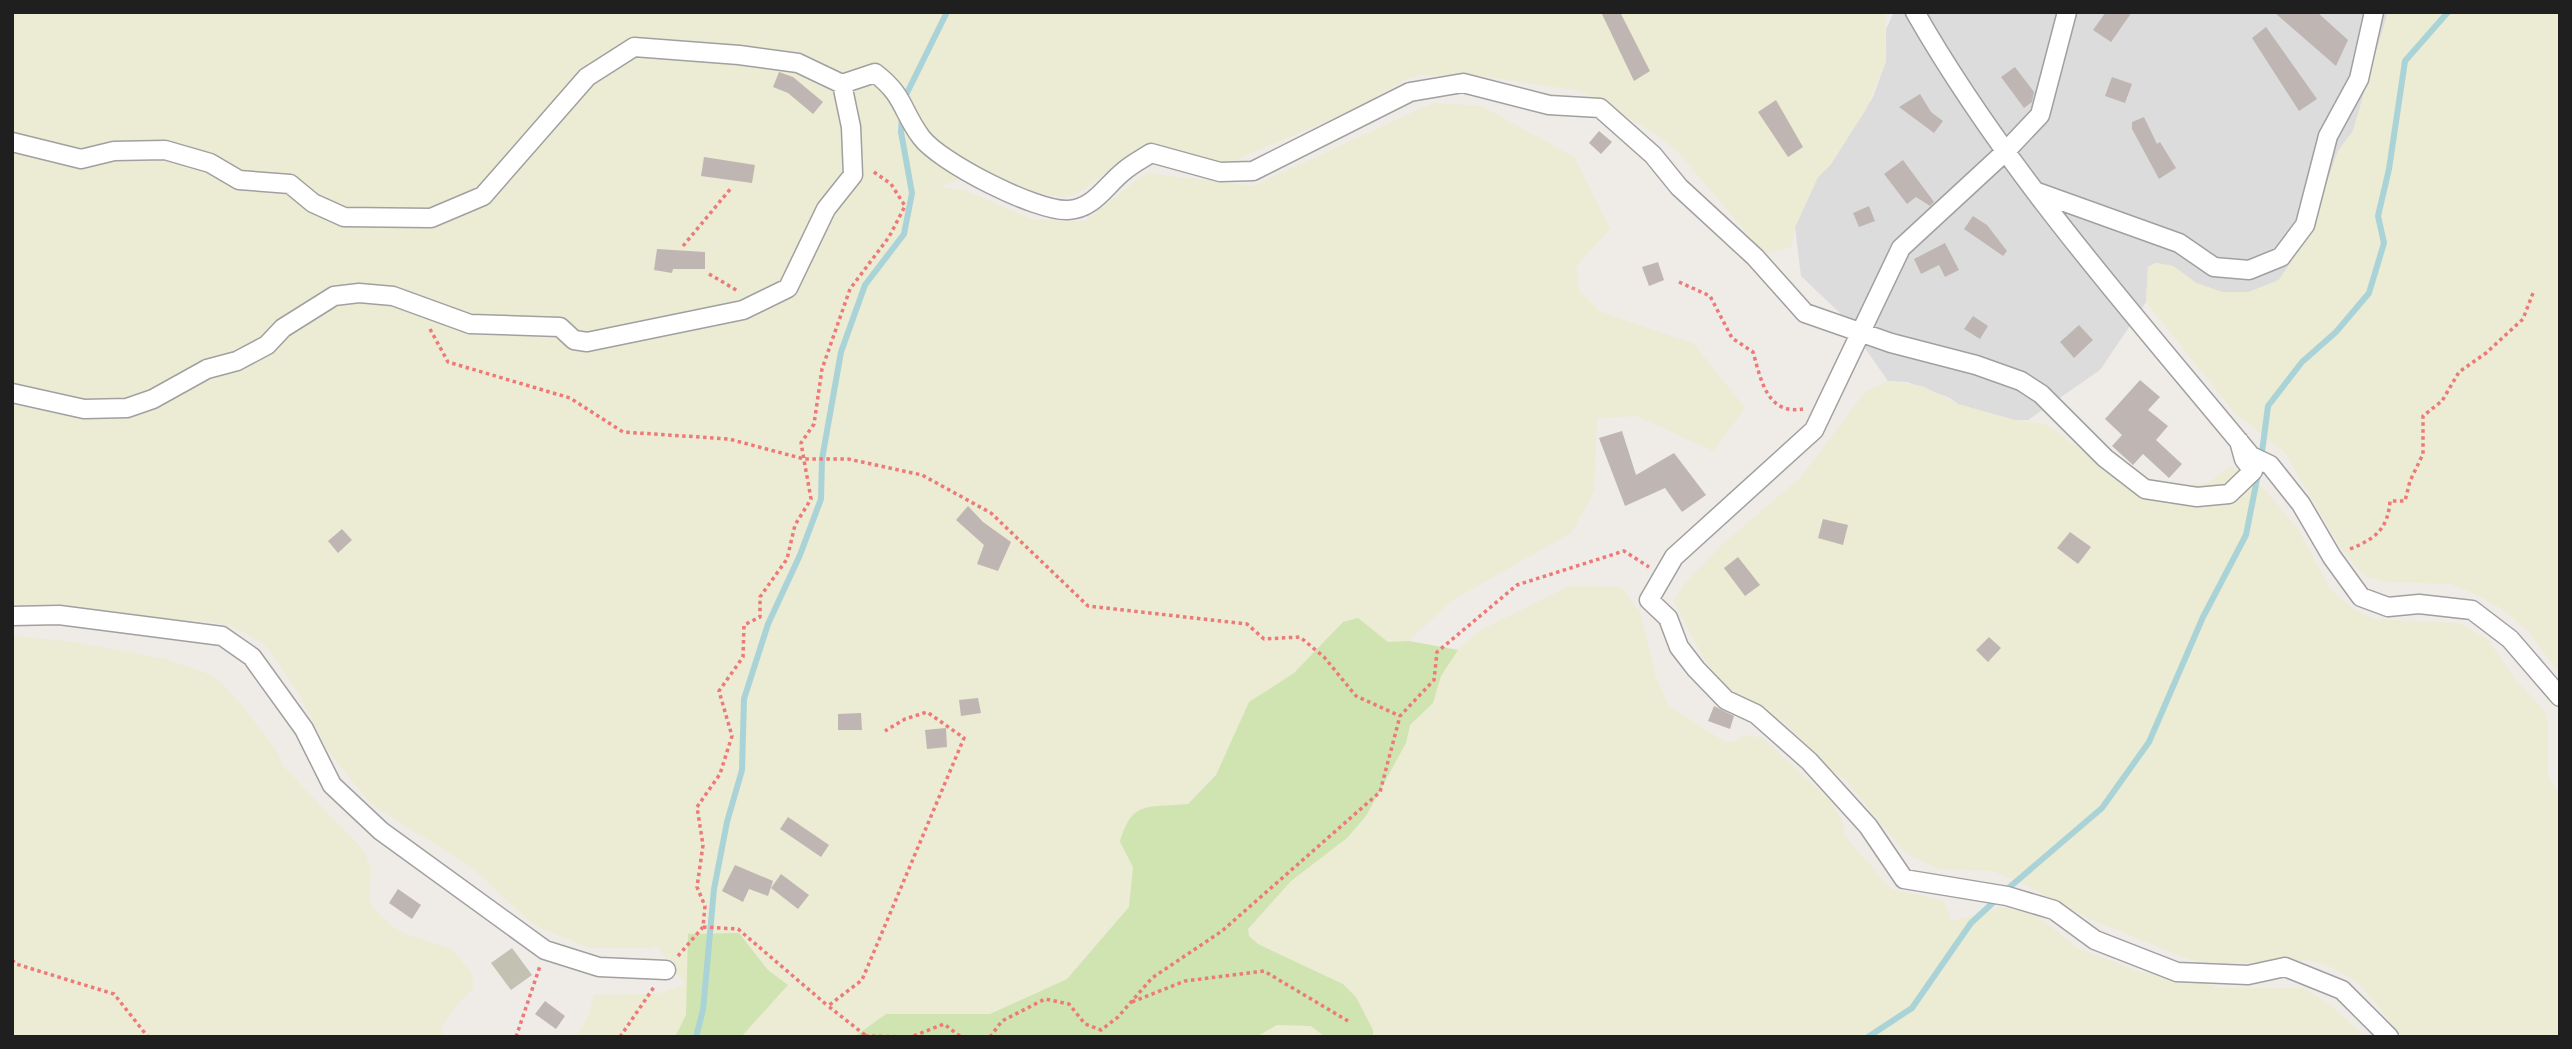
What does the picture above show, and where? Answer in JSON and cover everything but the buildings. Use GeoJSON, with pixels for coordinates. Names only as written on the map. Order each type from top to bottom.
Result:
{"type":"FeatureCollection","features":[{"type":"Feature","properties":{"kind":"street"},"geometry":{"type":"LineString","coordinates":[[1915,12],[1948,71],[2005,152],[2251,456],[2270,464],[2301,504],[2332,557],[2361,597],[2388,607],[2419,604],[2473,610],[2510,639],[2560,697]]}},
{"type":"Feature","properties":{"kind":"street"},"geometry":{"type":"LineString","coordinates":[[2067,12],[2040,115],[2005,152],[1901,248],[1814,430],[1674,557],[1648,600],[1668,618],[1679,647],[1696,670],[1726,700],[1756,714],[1809,761],[1868,826],[1904,879],[1978,890],[2054,910],[2095,940],[2177,972],[2249,975],[2285,967],[2342,990],[2389,1037]]}},
{"type":"Feature","properties":{"kind":"street"},"geometry":{"type":"LineString","coordinates":[[2036,192],[2179,243],[2214,267],[2249,270],[2281,257],[2305,225],[2328,136],[2359,79],[2374,12]]}},
{"type":"Feature","properties":{"kind":"street"},"geometry":{"type":"LineString","coordinates":[[12,142],[80,159],[114,152],[165,150],[210,163],[239,180],[289,184],[313,202],[344,217],[431,218],[483,196],[587,77],[634,47],[739,55],[799,63],[842,85],[875,73],[895,88],[922,139],[963,171],[1014,195],[1068,210],[1095,201],[1124,171],[1151,153],[1220,172],[1253,171],[1410,92],[1462,83],[1549,105],[1600,108],[1653,155],[1679,187],[1755,257],[1805,313],[2021,381],[2041,394],[2105,458],[2145,489],[2197,497],[2229,494],[2253,471],[2244,459],[2239,441]]}},
{"type":"Feature","properties":{"kind":"street"},"geometry":{"type":"LineString","coordinates":[[12,393],[84,409],[127,408],[153,399],[207,369],[237,361],[267,345],[283,328],[334,296],[359,293],[393,296],[470,324],[560,327],[574,340],[587,342],[743,310],[789,288],[825,209],[853,175],[852,127],[842,85]]}},
{"type":"Feature","properties":{"kind":"street"},"geometry":{"type":"LineString","coordinates":[[12,616],[59,615],[222,636],[252,657],[304,729],[332,785],[381,831],[545,950],[599,967],[666,970]]}},
{"type":"Feature","properties":{"kind":"path"},"geometry":{"type":"LineString","coordinates":[[620,1037],[666,970],[703,927],[705,906],[697,887],[703,845],[697,807],[720,774],[732,736],[719,691],[743,657],[744,625],[760,617],[760,597],[787,559],[795,524],[811,499],[801,443],[814,424],[822,369],[850,289],[889,237],[905,205],[891,184],[867,167],[852,162]]}},
{"type":"Feature","properties":{"kind":"path"},"geometry":{"type":"LineString","coordinates":[[683,246],[732,187]]}},
{"type":"Feature","properties":{"kind":"path"},"geometry":{"type":"LineString","coordinates":[[709,274],[758,303]]}},
{"type":"Feature","properties":{"kind":"path"},"geometry":{"type":"LineString","coordinates":[[1679,282],[1710,296],[1732,338],[1753,352],[1763,388],[1776,405],[1792,411],[1826,405]]}},
{"type":"Feature","properties":{"kind":"path"},"geometry":{"type":"LineString","coordinates":[[2332,557],[2370,541],[2388,519],[2390,501],[2405,501],[2410,481],[2423,454],[2423,416],[2442,401],[2459,372],[2486,353],[2524,319],[2533,293]]}},
{"type":"Feature","properties":{"kind":"path"},"geometry":{"type":"LineString","coordinates":[[415,303],[448,362],[570,398],[623,432],[729,439],[804,459],[848,459],[922,475],[991,513],[1088,606],[1247,624],[1264,639],[1300,637],[1325,657],[1356,696],[1401,716]]}},
{"type":"Feature","properties":{"kind":"path"},"geometry":{"type":"LineString","coordinates":[[990,1037],[1002,1021],[1045,999],[1069,1004],[1085,1024],[1101,1030],[1152,978],[1222,931],[1380,792],[1401,716],[1434,680],[1437,652],[1517,585],[1625,551],[1663,575]]}},
{"type":"Feature","properties":{"kind":"path"},"geometry":{"type":"LineString","coordinates":[[828,1006],[862,980],[964,738],[927,712],[905,719],[885,732]]}},
{"type":"Feature","properties":{"kind":"path"},"geometry":{"type":"LineString","coordinates":[[703,927],[738,929],[864,1036],[911,1037],[944,1024],[961,1037]]}},
{"type":"Feature","properties":{"kind":"path"},"geometry":{"type":"LineString","coordinates":[[516,1037],[545,950]]}},
{"type":"Feature","properties":{"kind":"path"},"geometry":{"type":"LineString","coordinates":[[12,960],[16,964],[114,994],[148,1037]]}},
{"type":"Feature","properties":{"kind":"path"},"geometry":{"type":"LineString","coordinates":[[1130,1003],[1185,981],[1264,971],[1348,1021]]}},
{"type":"Feature","properties":{"kind":"shaded area"},"geometry":{"type":"Polygon","coordinates":[[[1894,12],[2388,12],[2353,131],[2338,151],[2308,236],[2279,280],[2249,292],[2222,292],[2196,283],[2173,266],[2156,263],[2148,267],[2146,302],[2100,370],[2028,420],[2014,420],[1958,404],[1950,398],[1907,382],[1888,381],[1841,314],[1801,276],[1795,227],[1818,177],[1831,164],[1873,97],[1886,61],[1886,29],[1894,12]]]}},
{"type":"Feature","properties":{"kind":"shaded area"},"geometry":{"type":"Polygon","coordinates":[[[512,948],[532,975],[511,990],[491,963],[512,948]]]}},
{"type":"Feature","properties":{"kind":"green space"},"geometry":{"type":"Polygon","coordinates":[[[12,12],[1885,12],[1886,61],[1865,111],[1831,164],[1818,177],[1795,227],[1791,247],[1764,253],[1678,152],[1658,135],[1581,91],[1475,75],[1422,75],[1408,78],[1357,108],[1228,163],[1206,162],[1161,147],[1140,147],[1077,194],[1064,197],[1011,188],[977,172],[939,187],[964,190],[1034,220],[1085,221],[1146,173],[1253,186],[1433,103],[1481,106],[1574,157],[1610,229],[1576,266],[1580,292],[1601,312],[1694,344],[1745,408],[1713,451],[1637,416],[1597,418],[1594,491],[1572,532],[1451,601],[1409,641],[1388,642],[1358,618],[1343,622],[1294,673],[1249,702],[1216,775],[1188,804],[1142,808],[1120,842],[1133,867],[1129,907],[1067,979],[990,1014],[886,1014],[854,1037],[741,1037],[788,985],[768,970],[739,933],[689,934],[686,1015],[675,1037],[575,1037],[587,1020],[594,995],[656,994],[685,985],[657,945],[650,948],[590,948],[534,925],[470,866],[371,804],[327,749],[301,698],[273,655],[264,644],[238,629],[219,623],[12,604],[12,12]]]}},
{"type":"Feature","properties":{"kind":"green space"},"geometry":{"type":"Polygon","coordinates":[[[2388,12],[2560,12],[2560,674],[2528,631],[2504,610],[2472,592],[2450,584],[2386,582],[2368,577],[2356,567],[2341,548],[2285,453],[2235,413],[2146,302],[2148,267],[2156,263],[2173,266],[2196,283],[2222,292],[2249,292],[2279,280],[2308,236],[2338,151],[2353,131],[2388,12]]]}},
{"type":"Feature","properties":{"kind":"green space"},"geometry":{"type":"Polygon","coordinates":[[[1888,381],[1922,386],[1958,404],[2014,420],[2045,424],[2116,475],[2180,487],[2210,482],[2230,467],[2239,467],[2268,493],[2299,531],[2330,589],[2353,609],[2373,619],[2458,623],[2487,639],[2516,680],[2546,713],[2548,722],[2548,776],[2560,795],[2560,1037],[2403,1037],[2359,983],[2334,968],[2310,960],[2215,964],[2191,960],[2088,918],[2014,879],[1992,871],[1939,869],[1913,857],[1899,846],[1847,781],[1835,773],[1783,721],[1729,690],[1704,659],[1674,601],[1685,583],[1724,543],[1801,477],[1865,392],[1888,381]]]}},
{"type":"Feature","properties":{"kind":"green space"},"geometry":{"type":"Polygon","coordinates":[[[1569,586],[1621,587],[1640,612],[1655,675],[1669,706],[1725,742],[1736,742],[1745,735],[1763,738],[1832,803],[1843,823],[1844,835],[1891,889],[1943,900],[1951,921],[2012,905],[2044,921],[2078,949],[2143,973],[2177,972],[2220,988],[2302,988],[2329,1004],[2365,1037],[1373,1037],[1373,1030],[1356,997],[1343,984],[1258,944],[1249,936],[1248,929],[1291,881],[1347,838],[1366,816],[1406,743],[1410,725],[1433,703],[1441,676],[1458,650],[1479,631],[1569,586]]]}},
{"type":"Feature","properties":{"kind":"green space"},"geometry":{"type":"Polygon","coordinates":[[[1358,618],[1388,642],[1409,641],[1458,650],[1441,676],[1433,703],[1410,725],[1406,743],[1366,816],[1347,838],[1291,881],[1248,929],[1249,936],[1258,944],[1343,984],[1356,997],[1373,1030],[1373,1037],[1325,1037],[1311,1026],[1277,1025],[1256,1037],[854,1037],[886,1014],[990,1014],[1067,979],[1129,907],[1133,867],[1120,842],[1130,818],[1144,808],[1188,804],[1216,775],[1249,702],[1294,673],[1343,622],[1358,618]]]}},
{"type":"Feature","properties":{"kind":"green space"},"geometry":{"type":"Polygon","coordinates":[[[12,636],[73,642],[165,659],[214,676],[240,703],[278,753],[283,766],[364,851],[371,869],[370,901],[373,908],[390,925],[405,934],[451,949],[472,973],[473,989],[451,1012],[441,1028],[444,1037],[12,1037],[12,636]]]}},
{"type":"Feature","properties":{"kind":"green space"},"geometry":{"type":"Polygon","coordinates":[[[739,933],[768,970],[788,985],[741,1037],[675,1037],[686,1015],[688,934],[739,933]]]}},
{"type":"Feature","properties":{"kind":"green space"},"geometry":{"type":"Polygon","coordinates":[[[1277,1025],[1311,1026],[1325,1037],[1256,1037],[1277,1025]]]}},
{"type":"Feature","properties":{"kind":"waterway"},"geometry":{"type":"LineString","coordinates":[[903,101],[947,12]]}},
{"type":"Feature","properties":{"kind":"waterway"},"geometry":{"type":"LineString","coordinates":[[2261,460],[2268,406],[2302,362],[2336,332],[2369,293],[2384,243],[2378,216],[2389,169],[2405,61],[2448,12]]}},
{"type":"Feature","properties":{"kind":"waterway"},"geometry":{"type":"LineString","coordinates":[[696,1037],[703,1010],[714,889],[727,822],[742,770],[744,699],[768,624],[800,555],[821,499],[822,459],[841,352],[865,285],[904,234],[912,193],[901,132],[902,116]]}},
{"type":"Feature","properties":{"kind":"waterway"},"geometry":{"type":"LineString","coordinates":[[2005,891],[2102,808],[2149,742],[2203,617],[2246,535],[2258,474]]}},
{"type":"Feature","properties":{"kind":"waterway"},"geometry":{"type":"LineString","coordinates":[[1868,1037],[1912,1008],[1971,923],[1997,899]]}}]}
